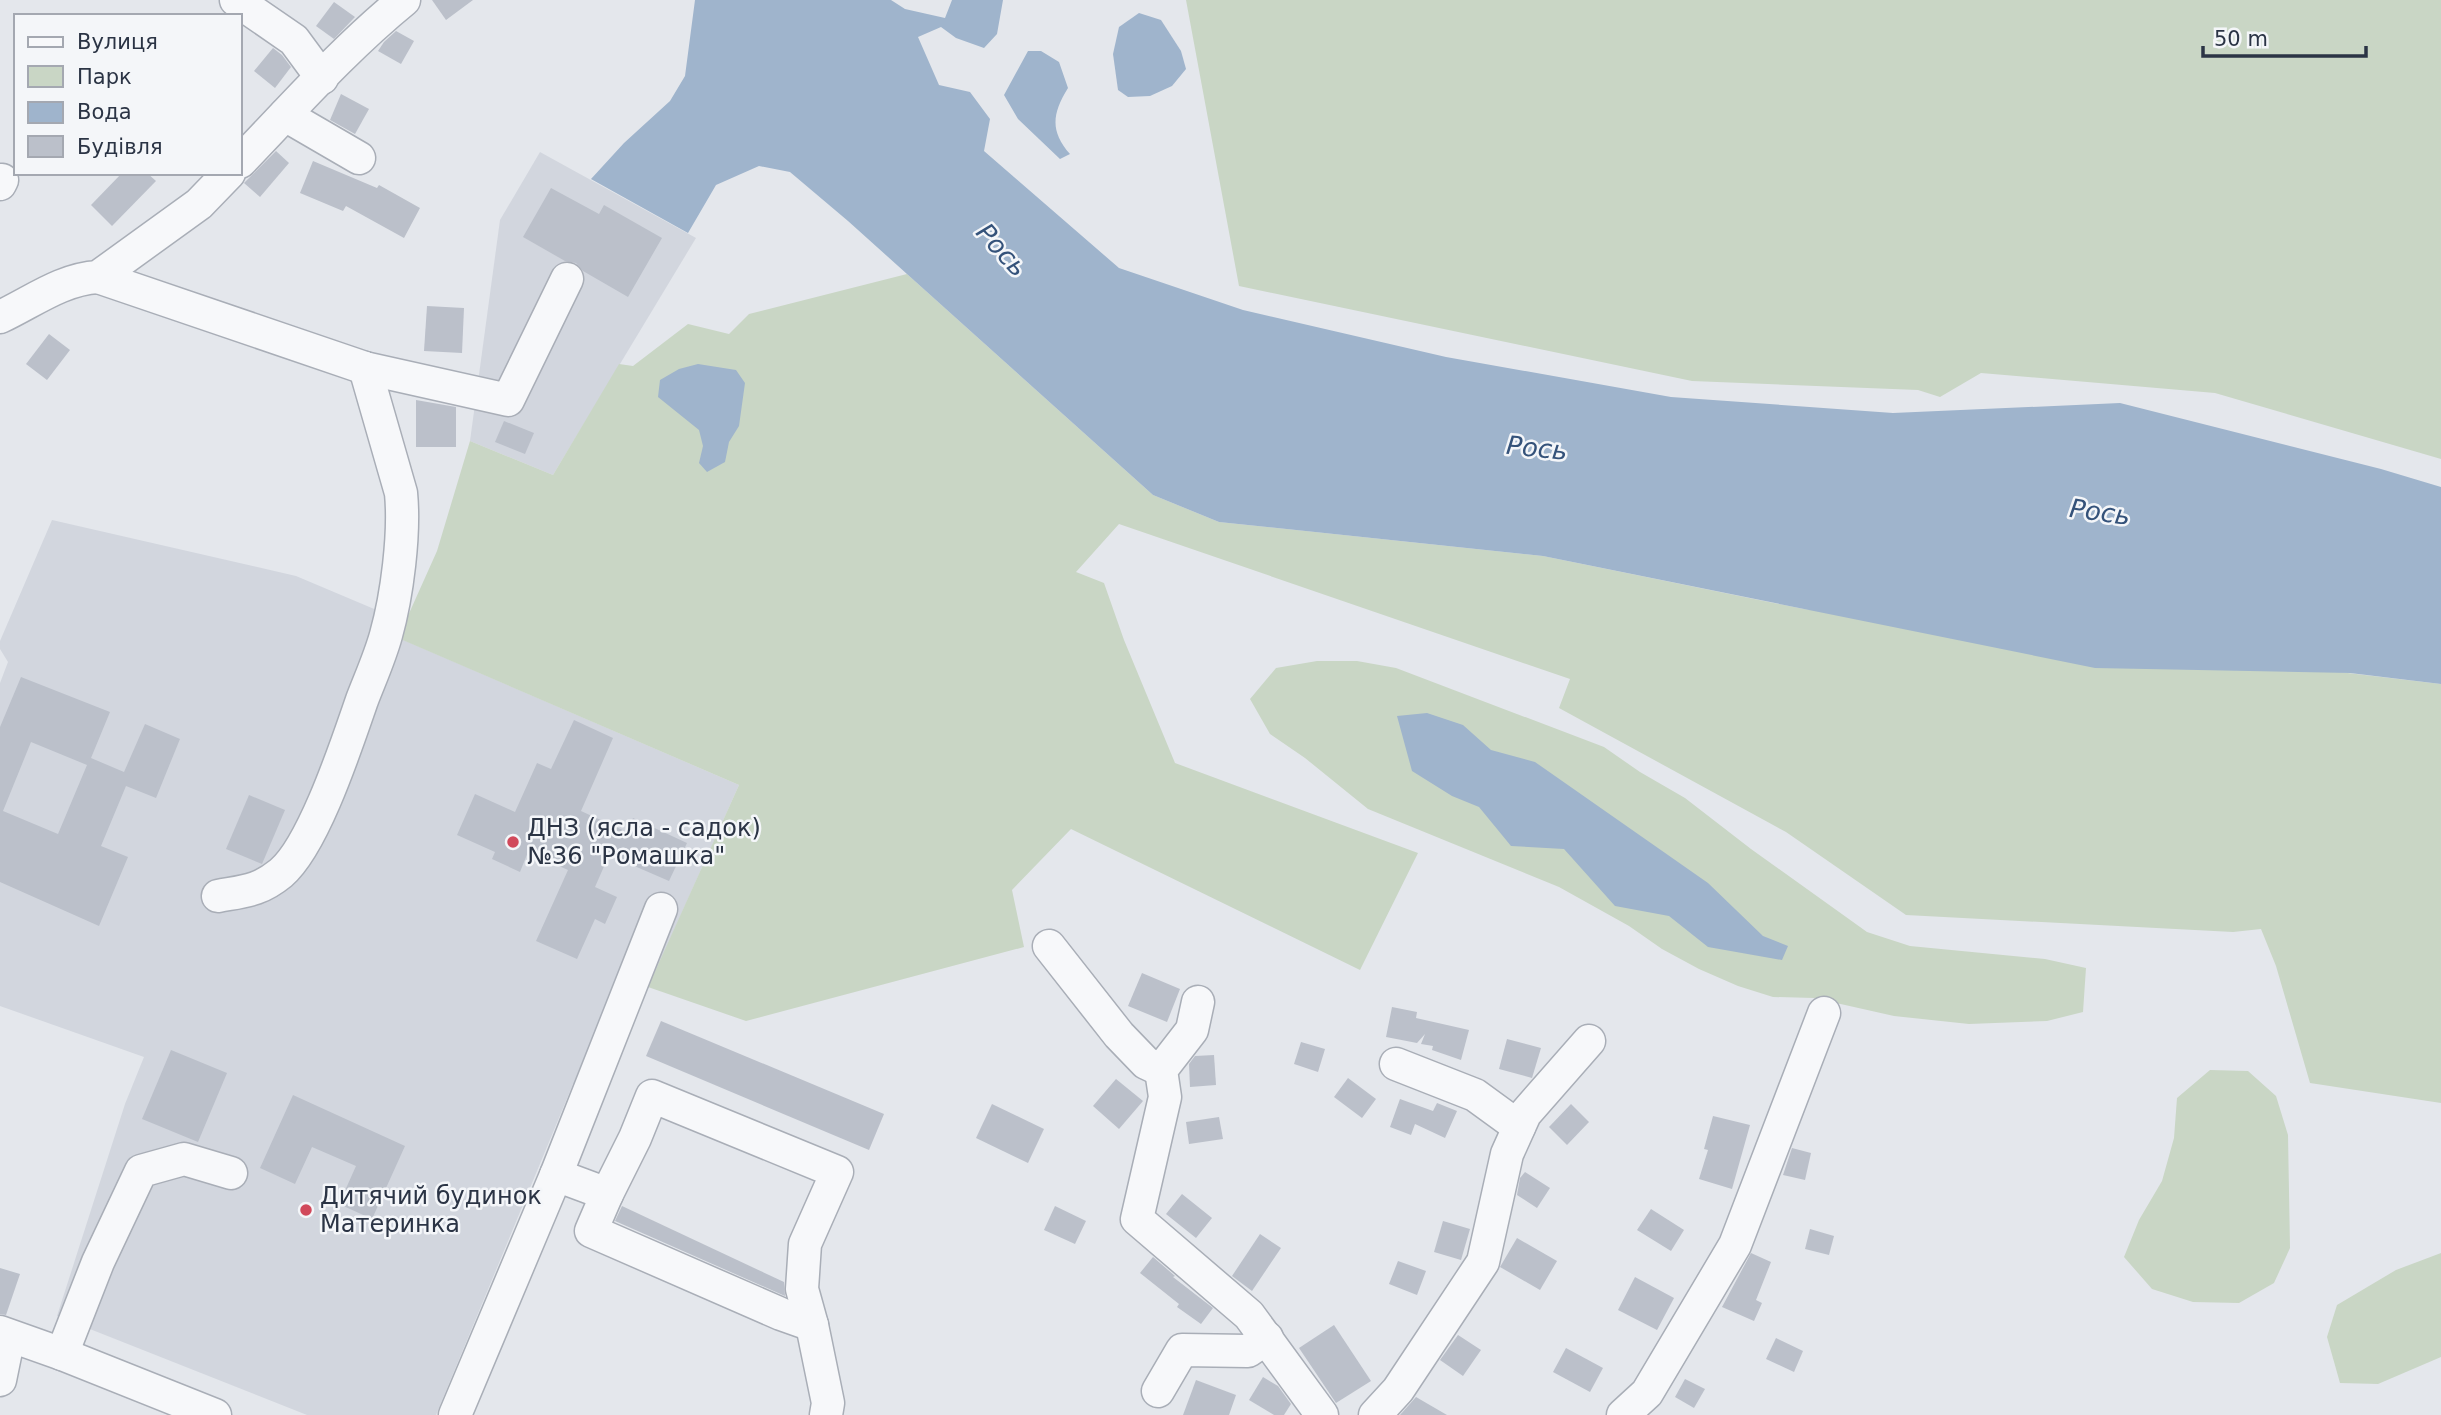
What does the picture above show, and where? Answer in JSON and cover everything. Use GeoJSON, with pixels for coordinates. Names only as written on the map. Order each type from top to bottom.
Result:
{"type":"FeatureCollection","features":[{"type":"Feature","properties":{"kind":"street"},"geometry":{"type":"LineString","coordinates":[[236,0],[294,40],[322,78]]}},
{"type":"Feature","properties":{"kind":"street"},"geometry":{"type":"LineString","coordinates":[[242,160],[385,15],[404,0]]}},
{"type":"Feature","properties":{"kind":"street"},"geometry":{"type":"LineString","coordinates":[[285,115],[359,158]]}},
{"type":"Feature","properties":{"kind":"street"},"geometry":{"type":"LineString","coordinates":[[98,277],[199,204],[227,175]]}},
{"type":"Feature","properties":{"kind":"street"},"geometry":{"type":"LineString","coordinates":[[6,304],[80,278],[98,277],[365,368],[508,400],[567,279]]}},
{"type":"Feature","properties":{"kind":"street"},"geometry":{"type":"LineString","coordinates":[[218,896],[259,889],[284,871],[309,834],[342,755],[386,636],[396,585],[401,493],[365,368]]}},
{"type":"Feature","properties":{"kind":"street"},"geometry":{"type":"LineString","coordinates":[[455,1415],[556,1175],[661,909]]}},
{"type":"Feature","properties":{"kind":"street"},"geometry":{"type":"LineString","coordinates":[[1049,946],[1119,1035],[1146,1063],[1161,1070]]}},
{"type":"Feature","properties":{"kind":"street"},"geometry":{"type":"LineString","coordinates":[[1198,1002],[1192,1030],[1161,1070],[1164,1097],[1136,1219],[1249,1315],[1322,1415]]}},
{"type":"Feature","properties":{"kind":"street"},"geometry":{"type":"LineString","coordinates":[[1623,1415],[1647,1393],[1735,1245],[1824,1013]]}},
{"type":"Feature","properties":{"kind":"street"},"geometry":{"type":"LineString","coordinates":[[1375,1415],[1398,1390],[1483,1262],[1507,1154],[1525,1114],[1589,1041]]}},
{"type":"Feature","properties":{"kind":"street"},"geometry":{"type":"LineString","coordinates":[[1396,1064],[1475,1095],[1519,1126]]}},
{"type":"Feature","properties":{"kind":"street"},"geometry":{"type":"LineString","coordinates":[[813,1325],[781,1314],[591,1231],[652,1096],[837,1172],[805,1244],[802,1289],[813,1325],[828,1403],[825,1415]]}},
{"type":"Feature","properties":{"kind":"street"},"geometry":{"type":"LineString","coordinates":[[62,1354],[99,1262],[141,1171],[184,1159],[231,1173]]}},
{"type":"Feature","properties":{"kind":"street"},"geometry":{"type":"LineString","coordinates":[[556,1175],[607,1194]]}},
{"type":"Feature","properties":{"kind":"street"},"geometry":{"type":"LineString","coordinates":[[0,1380],[4,1334],[62,1354],[215,1415]]}},
{"type":"Feature","properties":{"kind":"street"},"geometry":{"type":"LineString","coordinates":[[1158,1391],[1182,1350],[1248,1351],[1267,1338]]}},
{"type":"Feature","properties":{"kind":"shaded area"},"geometry":{"type":"Polygon","coordinates":[[[540,152],[696,238],[553,475],[470,441],[500,220],[540,152]]]}},
{"type":"Feature","properties":{"kind":"shaded area"},"geometry":{"type":"Polygon","coordinates":[[[52,520],[296,576],[405,622],[399,638],[739,785],[601,1093],[573,1084],[436,1415],[307,1415],[57,1316],[125,1104],[144,1057],[0,1006],[0,683],[8,662],[0,649],[0,641],[52,520]]]}},
{"type":"Feature","properties":{"kind":"green space"},"geometry":{"type":"Polygon","coordinates":[[[1186,0],[2441,0],[2441,459],[2215,393],[1981,373],[1940,397],[1918,390],[1692,381],[1239,286],[1186,0]]]}},
{"type":"Feature","properties":{"kind":"green space"},"geometry":{"type":"Polygon","coordinates":[[[907,274],[1153,495],[1219,522],[1543,556],[1804,609],[2441,684],[2441,1103],[2310,1083],[2276,966],[2261,929],[2233,932],[1906,915],[1786,832],[1559,708],[1570,679],[1119,524],[1076,572],[1104,583],[1124,640],[1175,763],[1418,853],[1360,970],[1071,829],[1012,890],[1024,947],[746,1021],[648,987],[739,785],[398,638],[437,551],[470,441],[553,475],[619,364],[633,366],[688,324],[729,334],[749,314],[907,274]]]}},
{"type":"Feature","properties":{"kind":"green space"},"geometry":{"type":"Polygon","coordinates":[[[1317,661],[1357,661],[1396,668],[1604,747],[1685,798],[1867,932],[1910,946],[2045,959],[2086,968],[2083,1012],[2047,1021],[1969,1024],[1894,1016],[1814,998],[1773,997],[1699,969],[1559,887],[1368,809],[1305,758],[1270,734],[1250,699],[1276,668],[1317,661]]]}},
{"type":"Feature","properties":{"kind":"green space"},"geometry":{"type":"Polygon","coordinates":[[[2210,1070],[2248,1071],[2276,1096],[2288,1135],[2290,1248],[2274,1283],[2239,1303],[2193,1302],[2152,1289],[2124,1257],[2139,1220],[2162,1181],[2174,1138],[2177,1098],[2210,1070]]]}},
{"type":"Feature","properties":{"kind":"green space"},"geometry":{"type":"Polygon","coordinates":[[[2441,1253],[2441,1357],[2378,1384],[2340,1383],[2327,1337],[2337,1305],[2396,1270],[2441,1253]]]}},
{"type":"Feature","properties":{"kind":"water","name":"Рось"},"geometry":{"type":"Polygon","coordinates":[[[695,0],[891,0],[905,9],[945,18],[952,0],[1003,0],[997,34],[984,48],[956,38],[941,27],[918,37],[939,85],[970,92],[990,119],[984,151],[1119,268],[1243,310],[1446,357],[1671,397],[1893,413],[2120,403],[2381,469],[2441,487],[2441,684],[2350,673],[2095,668],[1543,556],[1219,522],[1153,495],[790,172],[759,166],[716,185],[688,233],[591,179],[624,143],[670,101],[685,76],[695,0]]]}},
{"type":"Feature","properties":{"kind":"water"},"geometry":{"type":"Polygon","coordinates":[[[1139,13],[1161,20],[1181,51],[1186,69],[1172,86],[1150,96],[1128,97],[1118,90],[1113,54],[1119,27],[1139,13]]]}},
{"type":"Feature","properties":{"kind":"water"},"geometry":{"type":"Polygon","coordinates":[[[1028,51],[1041,51],[1059,62],[1068,88],[1056,114],[1056,130],[1070,154],[1060,159],[1018,119],[1004,95],[1028,51]]]}},
{"type":"Feature","properties":{"kind":"water"},"geometry":{"type":"Polygon","coordinates":[[[698,364],[736,370],[745,383],[739,426],[729,442],[725,462],[707,472],[699,463],[703,446],[699,430],[658,397],[660,380],[679,369],[698,364]]]}},
{"type":"Feature","properties":{"kind":"water"},"geometry":{"type":"Polygon","coordinates":[[[1427,713],[1463,725],[1491,750],[1535,762],[1708,883],[1763,936],[1788,946],[1782,960],[1708,947],[1669,916],[1615,906],[1564,849],[1511,846],[1479,807],[1452,796],[1412,771],[1397,716],[1427,713]]]}},
{"type":"Feature","properties":{"kind":"building"},"geometry":{"type":"Polygon","coordinates":[[[432,0],[473,0],[446,20],[432,0]]]}},
{"type":"Feature","properties":{"kind":"building"},"geometry":{"type":"Polygon","coordinates":[[[334,2],[355,17],[334,39],[316,26],[334,2]]]}},
{"type":"Feature","properties":{"kind":"building"},"geometry":{"type":"Polygon","coordinates":[[[396,31],[414,41],[401,64],[378,51],[396,31]]]}},
{"type":"Feature","properties":{"kind":"building"},"geometry":{"type":"Polygon","coordinates":[[[273,48],[291,67],[275,88],[254,71],[273,48]]]}},
{"type":"Feature","properties":{"kind":"building"},"geometry":{"type":"Polygon","coordinates":[[[341,94],[369,109],[355,134],[330,120],[341,94]]]}},
{"type":"Feature","properties":{"kind":"building"},"geometry":{"type":"Polygon","coordinates":[[[276,151],[289,163],[260,197],[244,183],[276,151]]]}},
{"type":"Feature","properties":{"kind":"building"},"geometry":{"type":"Polygon","coordinates":[[[313,161],[377,188],[379,185],[420,208],[404,238],[346,206],[343,211],[300,193],[313,161]]]}},
{"type":"Feature","properties":{"kind":"building"},"geometry":{"type":"Polygon","coordinates":[[[120,175],[149,175],[156,181],[112,226],[91,205],[120,175]]]}},
{"type":"Feature","properties":{"kind":"building"},"geometry":{"type":"Polygon","coordinates":[[[551,188],[599,214],[604,205],[662,238],[628,297],[583,271],[576,263],[565,261],[523,237],[551,188]]]}},
{"type":"Feature","properties":{"kind":"building"},"geometry":{"type":"Polygon","coordinates":[[[427,306],[464,308],[462,353],[424,351],[427,306]]]}},
{"type":"Feature","properties":{"kind":"building"},"geometry":{"type":"Polygon","coordinates":[[[49,334],[70,350],[47,380],[26,364],[49,334]]]}},
{"type":"Feature","properties":{"kind":"building"},"geometry":{"type":"Polygon","coordinates":[[[416,400],[456,407],[456,447],[416,447],[416,400]]]}},
{"type":"Feature","properties":{"kind":"building"},"geometry":{"type":"Polygon","coordinates":[[[504,421],[534,433],[525,454],[495,442],[504,421]]]}},
{"type":"Feature","properties":{"kind":"building"},"geometry":{"type":"Polygon","coordinates":[[[21,677],[110,712],[91,758],[124,772],[145,724],[180,739],[156,798],[126,786],[101,846],[128,857],[99,926],[0,882],[0,727],[21,677]],[[31,742],[3,811],[58,834],[87,765],[31,742]]]}},
{"type":"Feature","properties":{"kind":"building"},"geometry":{"type":"Polygon","coordinates":[[[574,720],[613,738],[581,811],[627,832],[633,818],[687,843],[669,881],[609,855],[595,887],[617,897],[605,924],[595,919],[577,959],[536,941],[568,870],[528,852],[520,872],[492,859],[495,852],[457,835],[475,794],[515,812],[537,763],[551,769],[574,720]]]}},
{"type":"Feature","properties":{"kind":"building"},"geometry":{"type":"Polygon","coordinates":[[[249,795],[285,810],[262,864],[226,849],[249,795]]]}},
{"type":"Feature","properties":{"kind":"building"},"geometry":{"type":"Polygon","coordinates":[[[1142,973],[1180,989],[1167,1022],[1128,1006],[1142,973]]]}},
{"type":"Feature","properties":{"kind":"building"},"geometry":{"type":"Polygon","coordinates":[[[1392,1007],[1417,1012],[1416,1018],[1469,1030],[1461,1060],[1432,1050],[1433,1046],[1421,1044],[1425,1034],[1417,1043],[1386,1037],[1392,1007]]]}},
{"type":"Feature","properties":{"kind":"building"},"geometry":{"type":"Polygon","coordinates":[[[661,1021],[884,1114],[869,1150],[646,1056],[661,1021]]]}},
{"type":"Feature","properties":{"kind":"building"},"geometry":{"type":"Polygon","coordinates":[[[1507,1039],[1541,1048],[1532,1078],[1499,1069],[1507,1039]]]}},
{"type":"Feature","properties":{"kind":"building"},"geometry":{"type":"Polygon","coordinates":[[[1301,1042],[1325,1049],[1318,1072],[1294,1064],[1301,1042]]]}},
{"type":"Feature","properties":{"kind":"building"},"geometry":{"type":"Polygon","coordinates":[[[171,1050],[227,1073],[198,1142],[142,1119],[171,1050]]]}},
{"type":"Feature","properties":{"kind":"building"},"geometry":{"type":"Polygon","coordinates":[[[1214,1055],[1216,1085],[1190,1087],[1189,1064],[1195,1056],[1214,1055]]]}},
{"type":"Feature","properties":{"kind":"building"},"geometry":{"type":"Polygon","coordinates":[[[1348,1078],[1376,1099],[1362,1118],[1334,1097],[1348,1078]]]}},
{"type":"Feature","properties":{"kind":"building"},"geometry":{"type":"Polygon","coordinates":[[[1116,1079],[1143,1101],[1119,1129],[1093,1106],[1116,1079]]]}},
{"type":"Feature","properties":{"kind":"building"},"geometry":{"type":"Polygon","coordinates":[[[293,1095],[405,1146],[372,1219],[339,1204],[356,1166],[312,1147],[295,1184],[260,1168],[293,1095]]]}},
{"type":"Feature","properties":{"kind":"building"},"geometry":{"type":"Polygon","coordinates":[[[1400,1099],[1433,1111],[1437,1103],[1457,1111],[1445,1138],[1415,1124],[1411,1135],[1390,1127],[1400,1099]]]}},
{"type":"Feature","properties":{"kind":"building"},"geometry":{"type":"Polygon","coordinates":[[[992,1104],[1044,1129],[1028,1163],[976,1138],[992,1104]]]}},
{"type":"Feature","properties":{"kind":"building"},"geometry":{"type":"Polygon","coordinates":[[[1571,1104],[1589,1122],[1567,1145],[1549,1127],[1571,1104]]]}},
{"type":"Feature","properties":{"kind":"building"},"geometry":{"type":"Polygon","coordinates":[[[1713,1116],[1750,1125],[1732,1189],[1699,1179],[1708,1150],[1704,1149],[1713,1116]]]}},
{"type":"Feature","properties":{"kind":"building"},"geometry":{"type":"Polygon","coordinates":[[[1219,1117],[1223,1139],[1189,1144],[1186,1122],[1219,1117]]]}},
{"type":"Feature","properties":{"kind":"building"},"geometry":{"type":"Polygon","coordinates":[[[1792,1148],[1811,1153],[1805,1180],[1783,1175],[1792,1148]]]}},
{"type":"Feature","properties":{"kind":"building"},"geometry":{"type":"Polygon","coordinates":[[[1525,1172],[1550,1188],[1537,1208],[1517,1195],[1520,1178],[1525,1172]]]}},
{"type":"Feature","properties":{"kind":"building"},"geometry":{"type":"Polygon","coordinates":[[[1182,1194],[1212,1218],[1196,1238],[1166,1214],[1182,1194]]]}},
{"type":"Feature","properties":{"kind":"building"},"geometry":{"type":"Polygon","coordinates":[[[622,1206],[784,1282],[785,1296],[615,1221],[622,1206]]]}},
{"type":"Feature","properties":{"kind":"building"},"geometry":{"type":"Polygon","coordinates":[[[1055,1206],[1086,1221],[1075,1244],[1044,1230],[1055,1206]]]}},
{"type":"Feature","properties":{"kind":"building"},"geometry":{"type":"Polygon","coordinates":[[[1651,1209],[1684,1230],[1671,1251],[1637,1230],[1651,1209]]]}},
{"type":"Feature","properties":{"kind":"building"},"geometry":{"type":"Polygon","coordinates":[[[1443,1221],[1470,1229],[1461,1260],[1434,1252],[1443,1221]]]}},
{"type":"Feature","properties":{"kind":"building"},"geometry":{"type":"Polygon","coordinates":[[[1810,1229],[1834,1236],[1829,1255],[1805,1249],[1810,1229]]]}},
{"type":"Feature","properties":{"kind":"building"},"geometry":{"type":"Polygon","coordinates":[[[1260,1234],[1281,1248],[1252,1291],[1232,1276],[1260,1234]]]}},
{"type":"Feature","properties":{"kind":"building"},"geometry":{"type":"Polygon","coordinates":[[[1517,1238],[1557,1261],[1540,1290],[1500,1267],[1517,1238]]]}},
{"type":"Feature","properties":{"kind":"building"},"geometry":{"type":"Polygon","coordinates":[[[1751,1253],[1771,1262],[1756,1300],[1762,1303],[1754,1321],[1722,1307],[1751,1253]]]}},
{"type":"Feature","properties":{"kind":"building"},"geometry":{"type":"Polygon","coordinates":[[[1153,1257],[1175,1276],[1173,1277],[1213,1308],[1201,1324],[1177,1307],[1179,1304],[1140,1273],[1153,1257]]]}},
{"type":"Feature","properties":{"kind":"building"},"geometry":{"type":"Polygon","coordinates":[[[1398,1261],[1426,1271],[1417,1295],[1389,1284],[1398,1261]]]}},
{"type":"Feature","properties":{"kind":"building"},"geometry":{"type":"Polygon","coordinates":[[[0,1268],[20,1274],[6,1315],[0,1314],[0,1268]]]}},
{"type":"Feature","properties":{"kind":"building"},"geometry":{"type":"Polygon","coordinates":[[[1635,1277],[1674,1298],[1657,1330],[1618,1310],[1635,1277]]]}},
{"type":"Feature","properties":{"kind":"building"},"geometry":{"type":"Polygon","coordinates":[[[1334,1325],[1371,1381],[1336,1403],[1299,1348],[1334,1325]]]}},
{"type":"Feature","properties":{"kind":"building"},"geometry":{"type":"Polygon","coordinates":[[[1458,1335],[1481,1350],[1463,1376],[1440,1360],[1458,1335]]]}},
{"type":"Feature","properties":{"kind":"building"},"geometry":{"type":"Polygon","coordinates":[[[1776,1338],[1803,1351],[1794,1372],[1766,1359],[1776,1338]]]}},
{"type":"Feature","properties":{"kind":"building"},"geometry":{"type":"Polygon","coordinates":[[[1566,1348],[1603,1368],[1590,1392],[1553,1372],[1566,1348]]]}},
{"type":"Feature","properties":{"kind":"building"},"geometry":{"type":"Polygon","coordinates":[[[1263,1377],[1278,1386],[1291,1404],[1284,1415],[1274,1415],[1249,1400],[1263,1377]]]}},
{"type":"Feature","properties":{"kind":"building"},"geometry":{"type":"Polygon","coordinates":[[[1685,1379],[1705,1389],[1694,1408],[1675,1397],[1685,1379]]]}},
{"type":"Feature","properties":{"kind":"building"},"geometry":{"type":"Polygon","coordinates":[[[1196,1380],[1236,1395],[1229,1415],[1183,1415],[1196,1380]]]}},
{"type":"Feature","properties":{"kind":"building"},"geometry":{"type":"Polygon","coordinates":[[[1416,1397],[1447,1415],[1400,1415],[1416,1397]]]}},
{"type":"Feature","properties":{"kind":"place","name":"ДНЗ (ясла - садок) №36 \"Ромашка\""},"geometry":{"type":"Point","coordinates":[513,842]}},
{"type":"Feature","properties":{"kind":"place","name":"Дитячий будинок Материнка"},"geometry":{"type":"Point","coordinates":[306,1210]}}]}
